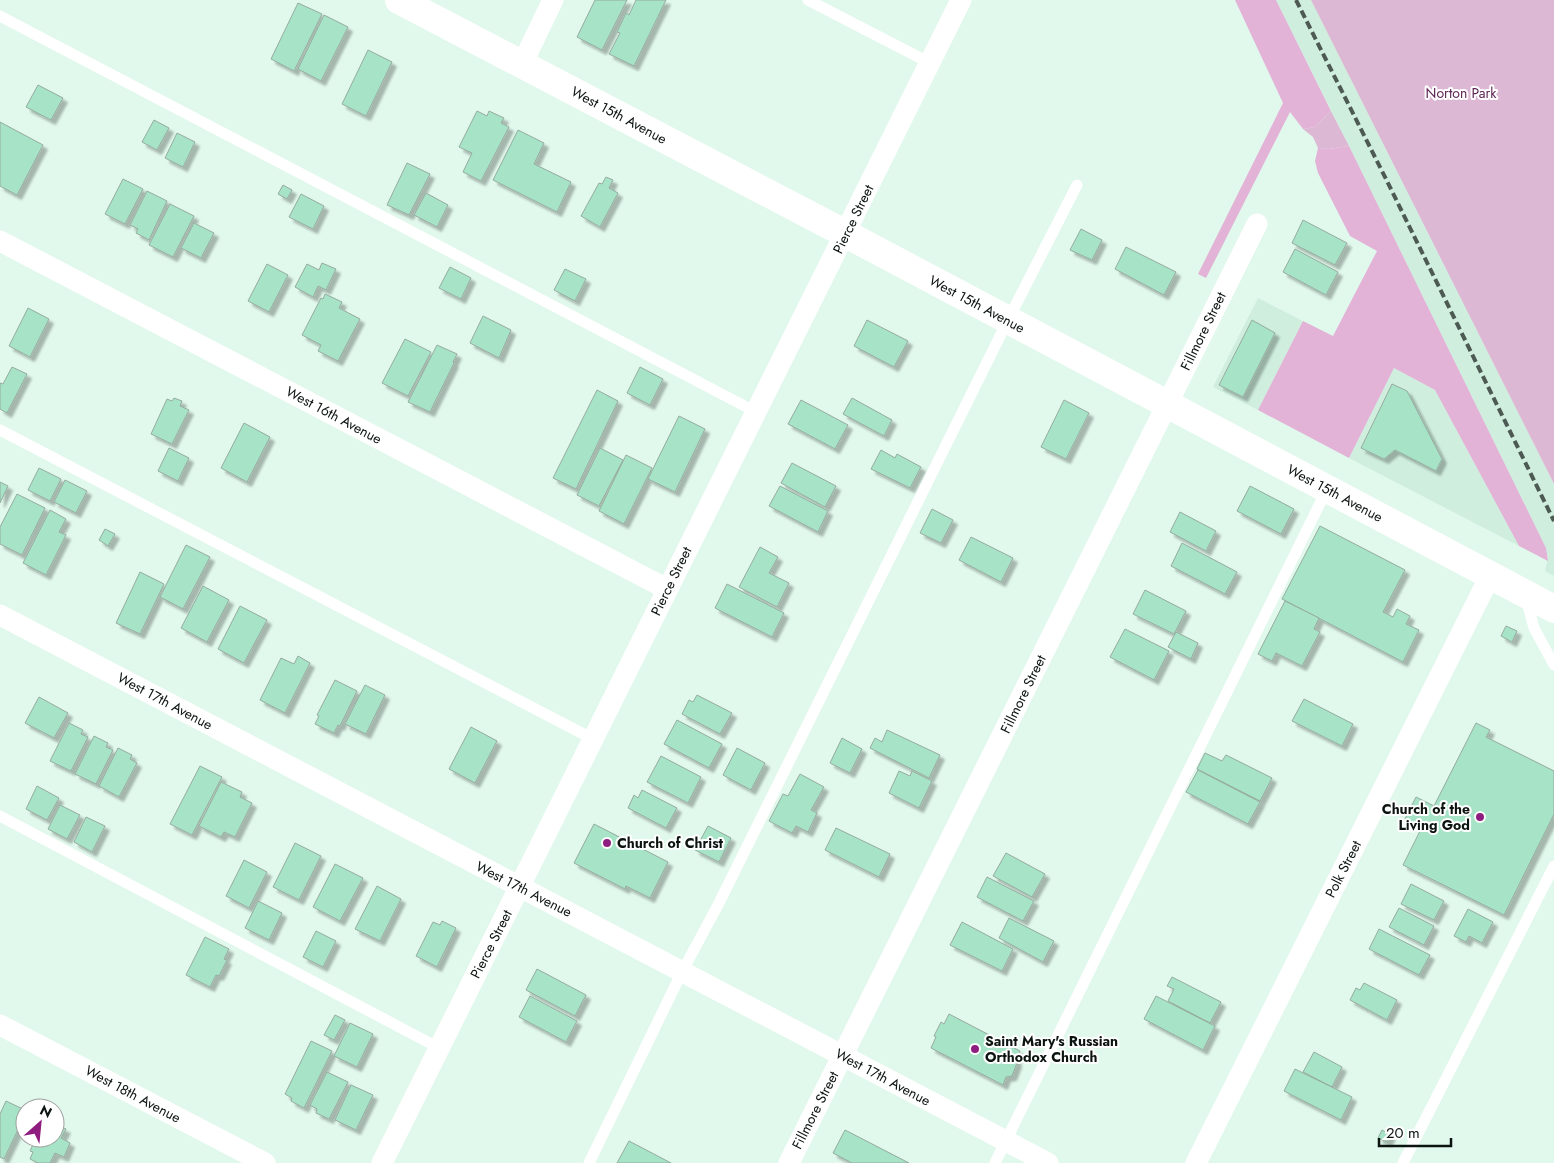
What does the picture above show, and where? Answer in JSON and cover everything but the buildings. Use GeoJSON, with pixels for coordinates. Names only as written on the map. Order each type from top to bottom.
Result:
{"type":"FeatureCollection","features":[{"type":"Feature","properties":{"kind":"main road","name":"West 15th Avenue"},"geometry":{"type":"LineString","coordinates":[[399,0],[1554,609]]}},
{"type":"Feature","properties":{"kind":"street"},"geometry":{"type":"LineString","coordinates":[[522,64],[553,0]]}},
{"type":"Feature","properties":{"kind":"street","name":"Pierce Street"},"geometry":{"type":"LineString","coordinates":[[382,1163],[961,0]]}},
{"type":"Feature","properties":{"kind":"street","name":"Fillmore Street"},"geometry":{"type":"LineString","coordinates":[[789,1163],[1256,224]]}},
{"type":"Feature","properties":{"kind":"street","name":"West 16th Avenue"},"geometry":{"type":"LineString","coordinates":[[0,241],[667,589]]}},
{"type":"Feature","properties":{"kind":"street","name":"Polk Street"},"geometry":{"type":"LineString","coordinates":[[1196,1163],[1490,576]]}},
{"type":"Feature","properties":{"kind":"street","name":"West 17th Avenue"},"geometry":{"type":"LineString","coordinates":[[0,615],[1048,1163]]}},
{"type":"Feature","properties":{"kind":"street","name":"West 18th Avenue"},"geometry":{"type":"LineString","coordinates":[[0,1025],[265,1163]]}},
{"type":"Feature","properties":{"kind":"lane"},"geometry":{"type":"LineString","coordinates":[[808,0],[930,63]]}},
{"type":"Feature","properties":{"kind":"lane"},"geometry":{"type":"LineString","coordinates":[[0,16],[756,412]]}},
{"type":"Feature","properties":{"kind":"lane"},"geometry":{"type":"LineString","coordinates":[[589,1163],[682,972],[723,894],[1008,320],[1077,186]]}},
{"type":"Feature","properties":{"kind":"lane"},"geometry":{"type":"LineString","coordinates":[[0,430],[592,739]]}},
{"type":"Feature","properties":{"kind":"lane"},"geometry":{"type":"LineString","coordinates":[[995,1163],[1327,488]]}},
{"type":"Feature","properties":{"kind":"lane"},"geometry":{"type":"LineString","coordinates":[[1524,594],[1534,628],[1554,664]]}},
{"type":"Feature","properties":{"kind":"lane"},"geometry":{"type":"LineString","coordinates":[[0,816],[439,1048]]}},
{"type":"Feature","properties":{"kind":"lane"},"geometry":{"type":"LineString","coordinates":[[1403,1163],[1554,866]]}},
{"type":"Feature","properties":{"kind":"shaded area"},"geometry":{"type":"Polygon","coordinates":[[[1235,0],[1276,0],[1331,111],[1315,127],[1303,129],[1290,112],[1206,278],[1198,274],[1283,103],[1235,0]]]}},
{"type":"Feature","properties":{"kind":"shaded area"},"geometry":{"type":"Polygon","coordinates":[[[1276,0],[1311,0],[1554,484],[1554,576],[1545,571],[1548,559],[1546,548],[1276,0]]]}},
{"type":"Feature","properties":{"kind":"shaded area"},"geometry":{"type":"Polygon","coordinates":[[[1349,146],[1546,548],[1548,561],[1519,546],[1435,390],[1394,368],[1349,458],[1258,410],[1303,321],[1333,336],[1377,251],[1350,236],[1318,173],[1315,161],[1318,148],[1329,149],[1349,146]]]}},
{"type":"Feature","properties":{"kind":"shaded area"},"geometry":{"type":"Polygon","coordinates":[[[1258,298],[1303,321],[1258,410],[1213,387],[1258,298]]]}},
{"type":"Feature","properties":{"kind":"shaded area"},"geometry":{"type":"Polygon","coordinates":[[[1394,368],[1435,390],[1519,546],[1349,458],[1394,368]]]}},
{"type":"Feature","properties":{"kind":"green space","name":"Norton Park"},"geometry":{"type":"Polygon","coordinates":[[[1311,0],[1554,0],[1554,484],[1311,0]]]}},
{"type":"Feature","properties":{"kind":"green space"},"geometry":{"type":"Polygon","coordinates":[[[1331,111],[1349,146],[1329,149],[1318,148],[1313,137],[1303,129],[1315,127],[1331,111]]]}},
{"type":"Feature","properties":{"kind":"railway"},"geometry":{"type":"LineString","coordinates":[[1296,0],[1554,521]]}},
{"type":"Feature","properties":{"kind":"place","name":"Church of the Living God"},"geometry":{"type":"Point","coordinates":[1480,817]}},
{"type":"Feature","properties":{"kind":"place","name":"Church of Christ"},"geometry":{"type":"Point","coordinates":[607,843]}},
{"type":"Feature","properties":{"kind":"place","name":"Saint Mary's Russian Orthodox Church"},"geometry":{"type":"Point","coordinates":[975,1049]}}]}
